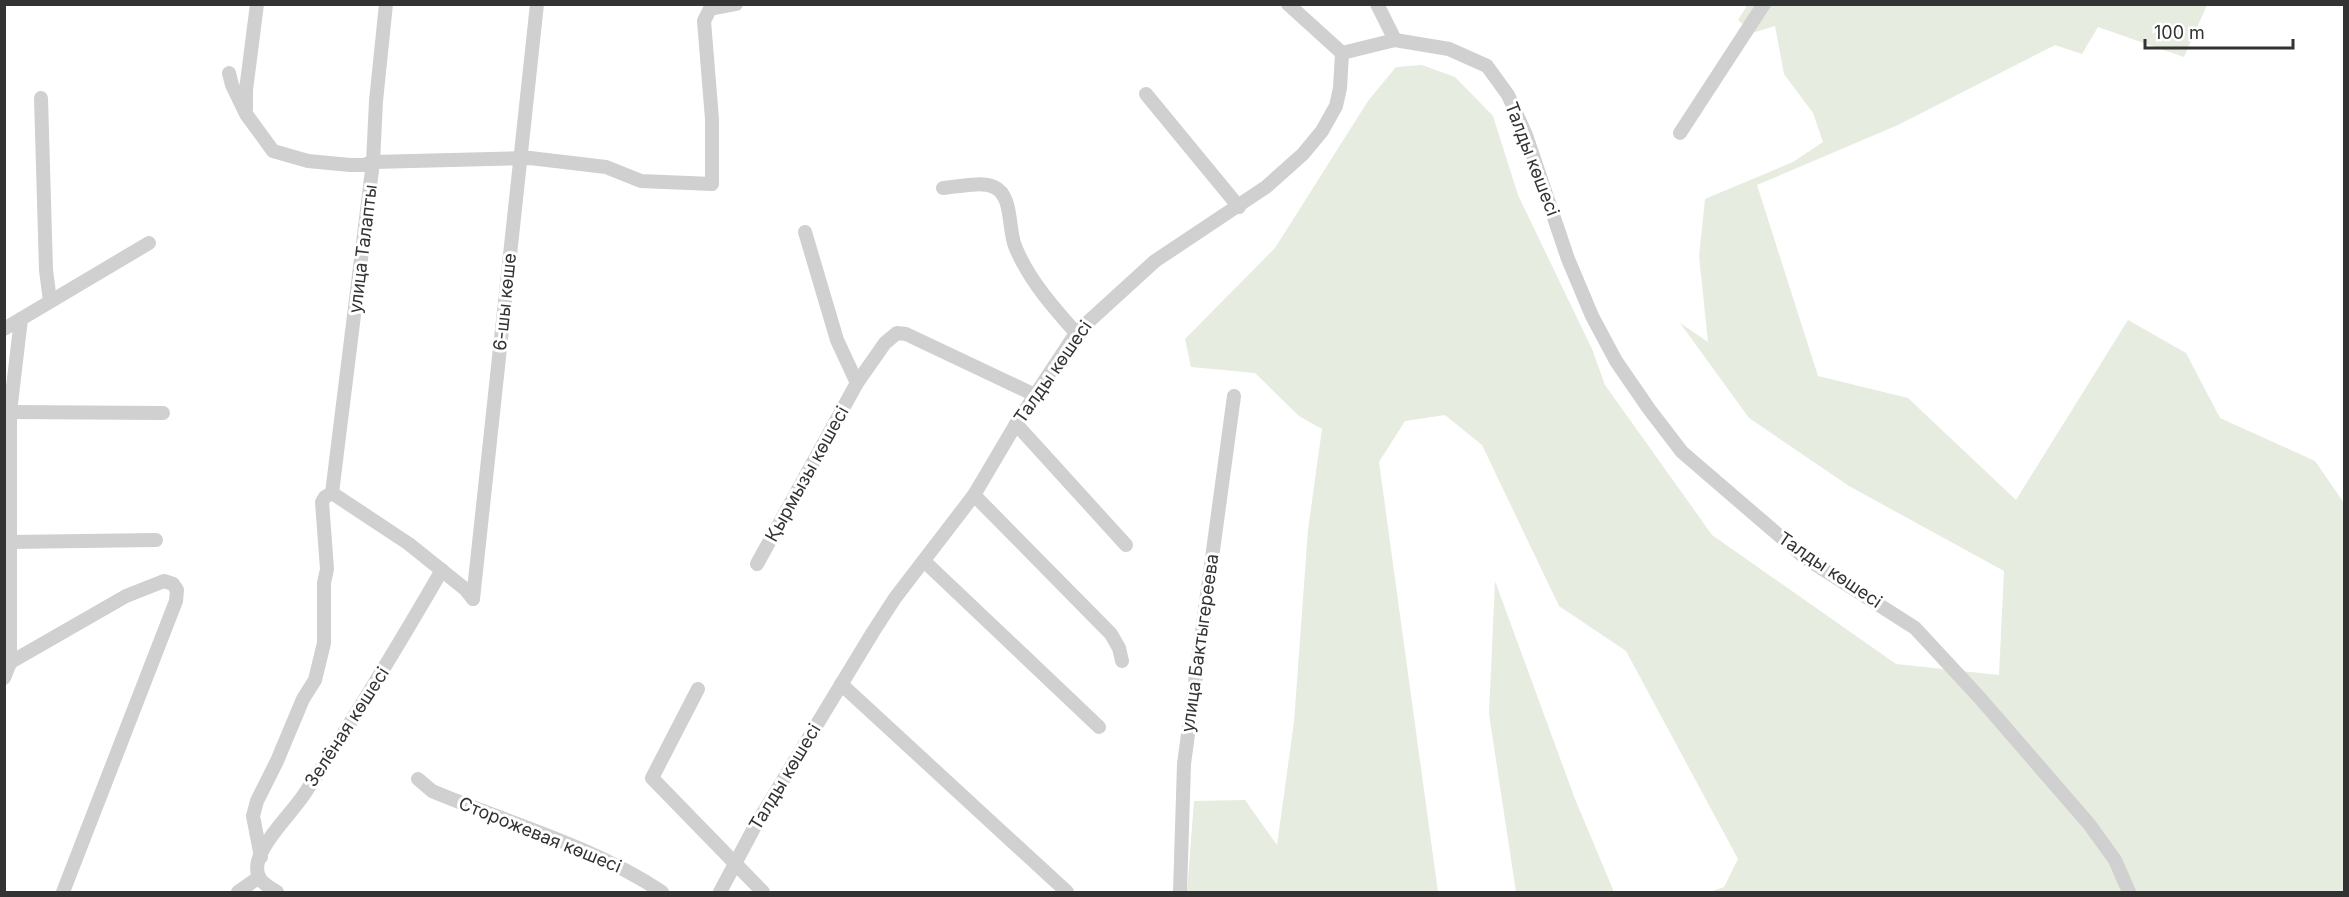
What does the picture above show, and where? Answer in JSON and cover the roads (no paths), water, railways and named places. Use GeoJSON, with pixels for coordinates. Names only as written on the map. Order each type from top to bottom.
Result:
{"type":"FeatureCollection","features":[{"type":"Feature","properties":{"kind":"street"},"geometry":{"type":"LineString","coordinates":[[246,114],[246,90],[257,4]]}},
{"type":"Feature","properties":{"kind":"street","name":"улица Талапты"},"geometry":{"type":"LineString","coordinates":[[261,857],[253,816],[257,801],[282,751],[303,699],[315,680],[324,643],[324,583],[327,569],[322,509],[329,495],[373,162],[376,101],[386,4]]}},
{"type":"Feature","properties":{"kind":"street","name":"6-шы көше"},"geometry":{"type":"LineString","coordinates":[[442,570],[465,589],[473,599],[537,4]]}},
{"type":"Feature","properties":{"kind":"street"},"geometry":{"type":"LineString","coordinates":[[229,73],[232,85],[246,114],[273,151],[308,161],[364,165],[373,162],[546,159],[606,167],[641,181],[712,184],[712,119],[704,21],[710,9],[736,4]]}},
{"type":"Feature","properties":{"kind":"street"},"geometry":{"type":"LineString","coordinates":[[1288,4],[1342,53]]}},
{"type":"Feature","properties":{"kind":"street"},"geometry":{"type":"LineString","coordinates":[[1377,4],[1395,40]]}},
{"type":"Feature","properties":{"kind":"street"},"geometry":{"type":"LineString","coordinates":[[1680,133],[1764,4]]}},
{"type":"Feature","properties":{"kind":"street","name":"Талды көшесі"},"geometry":{"type":"LineString","coordinates":[[720,892],[754,828],[873,632],[974,495],[1016,424],[1076,333],[1155,261],[1239,207],[1288,167],[1322,131],[1336,106],[1340,88],[1342,53],[1395,40],[1449,49],[1487,66],[1508,95],[1526,135],[1568,259],[1592,316],[1616,361],[1668,435],[1682,452],[1706,474],[1804,557],[1915,628],[1979,697],[2089,824],[2115,860],[2129,892]]}},
{"type":"Feature","properties":{"kind":"street"},"geometry":{"type":"LineString","coordinates":[[1146,94],[1239,207]]}},
{"type":"Feature","properties":{"kind":"street"},"geometry":{"type":"LineString","coordinates":[[41,98],[45,259],[50,301]]}},
{"type":"Feature","properties":{"kind":"street"},"geometry":{"type":"LineString","coordinates":[[943,188],[983,185],[995,187],[1004,195],[1014,245],[1046,300],[1076,333]]}},
{"type":"Feature","properties":{"kind":"street"},"geometry":{"type":"LineString","coordinates":[[805,232],[837,340],[857,383]]}},
{"type":"Feature","properties":{"kind":"street"},"geometry":{"type":"LineString","coordinates":[[4,328],[149,243]]}},
{"type":"Feature","properties":{"kind":"street"},"geometry":{"type":"LineString","coordinates":[[4,678],[7,664],[10,412],[21,319]]}},
{"type":"Feature","properties":{"kind":"street","name":"Қырмызы көшесі"},"geometry":{"type":"LineString","coordinates":[[757,564],[857,383],[885,343],[897,333],[906,334],[1035,395]]}},
{"type":"Feature","properties":{"kind":"street","name":"улица Бактыгереева"},"geometry":{"type":"LineString","coordinates":[[1180,892],[1184,764],[1234,396]]}},
{"type":"Feature","properties":{"kind":"street"},"geometry":{"type":"LineString","coordinates":[[10,412],[163,413]]}},
{"type":"Feature","properties":{"kind":"street"},"geometry":{"type":"LineString","coordinates":[[1016,424],[1126,545]]}},
{"type":"Feature","properties":{"kind":"street"},"geometry":{"type":"LineString","coordinates":[[329,495],[389,530],[442,570]]}},
{"type":"Feature","properties":{"kind":"street"},"geometry":{"type":"LineString","coordinates":[[974,495],[1111,634],[1119,648],[1122,661]]}},
{"type":"Feature","properties":{"kind":"street"},"geometry":{"type":"LineString","coordinates":[[9,542],[156,540]]}},
{"type":"Feature","properties":{"kind":"street"},"geometry":{"type":"LineString","coordinates":[[924,561],[1099,728]]}},
{"type":"Feature","properties":{"kind":"street","name":"Зелёная көшесі"},"geometry":{"type":"LineString","coordinates":[[259,880],[258,861],[268,843],[304,795],[353,722],[442,570]]}},
{"type":"Feature","properties":{"kind":"street"},"geometry":{"type":"LineString","coordinates":[[7,664],[126,596],[164,581],[173,584],[177,590],[176,601],[63,892]]}},
{"type":"Feature","properties":{"kind":"street"},"geometry":{"type":"LineString","coordinates":[[841,684],[1067,892]]}},
{"type":"Feature","properties":{"kind":"street"},"geometry":{"type":"LineString","coordinates":[[698,689],[652,778],[735,866],[763,892]]}},
{"type":"Feature","properties":{"kind":"street","name":"Сторожевая көшесі"},"geometry":{"type":"LineString","coordinates":[[418,779],[432,791],[605,861],[636,875],[662,892]]}},
{"type":"Feature","properties":{"kind":"street"},"geometry":{"type":"LineString","coordinates":[[238,892],[259,880],[277,892]]}}]}
